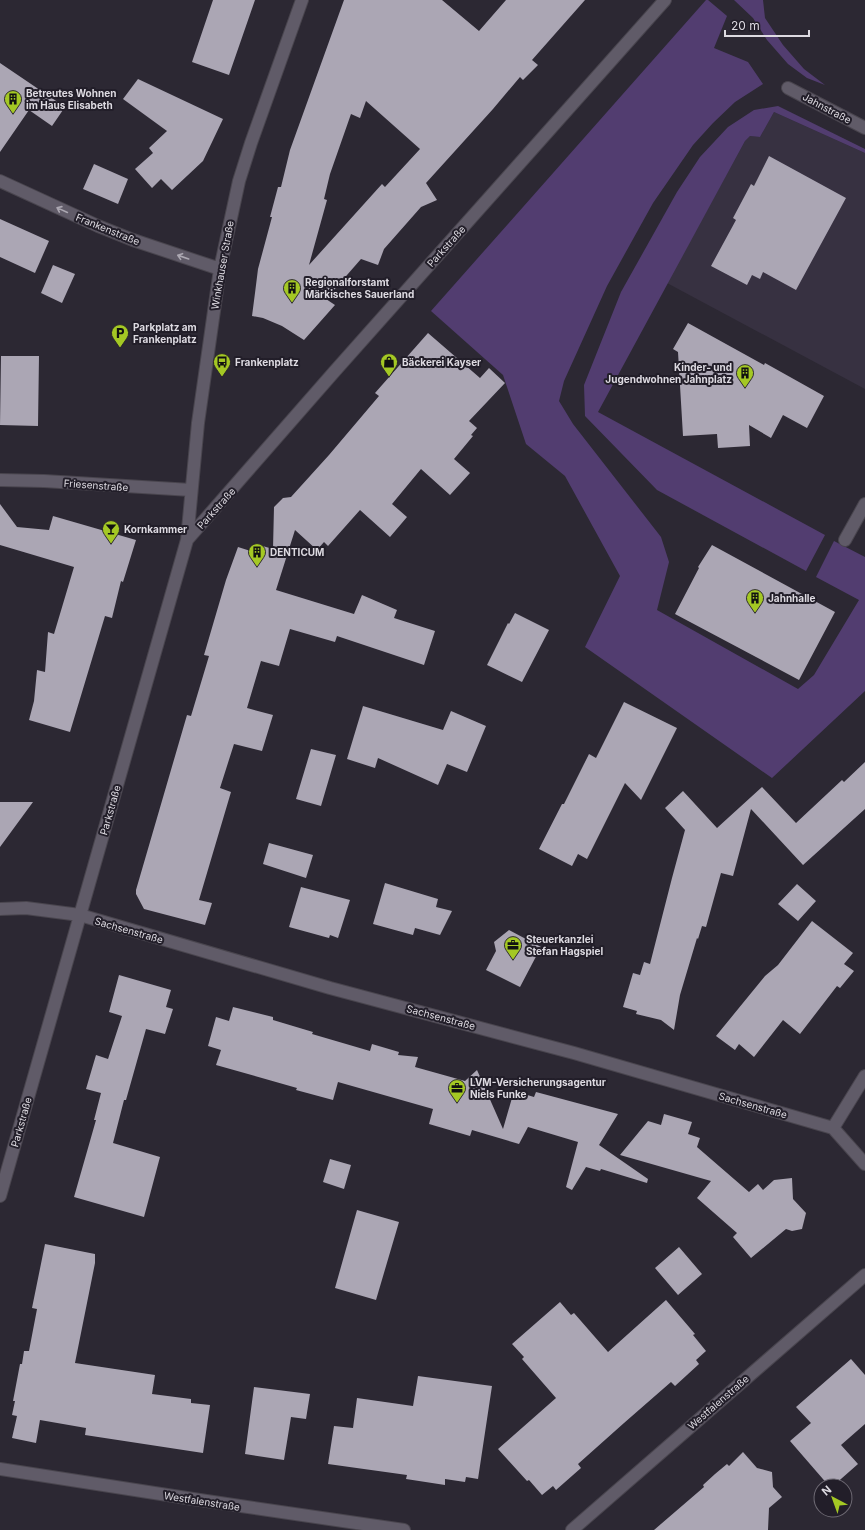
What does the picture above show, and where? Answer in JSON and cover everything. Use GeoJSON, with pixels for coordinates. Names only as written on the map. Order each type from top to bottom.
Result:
{"type":"FeatureCollection","features":[{"type":"Feature","properties":{"kind":"street","name":"Winkhauser Straße"},"geometry":{"type":"LineString","coordinates":[[187,540],[199,412],[220,269],[239,181],[253,136],[302,0]]}},
{"type":"Feature","properties":{"kind":"street","name":"Parkstraße"},"geometry":{"type":"LineString","coordinates":[[0,1196],[187,540],[370,331],[665,0]]}},
{"type":"Feature","properties":{"kind":"street","name":"Jahnstraße"},"geometry":{"type":"LineString","coordinates":[[788,88],[865,128]]}},
{"type":"Feature","properties":{"kind":"street","name":"Frankenstraße"},"geometry":{"type":"LineString","coordinates":[[0,181],[98,226],[133,240],[220,269]]}},
{"type":"Feature","properties":{"kind":"street","name":"Friesenstraße"},"geometry":{"type":"LineString","coordinates":[[0,480],[44,481],[191,490]]}},
{"type":"Feature","properties":{"kind":"street"},"geometry":{"type":"LineString","coordinates":[[845,540],[865,504]]}},
{"type":"Feature","properties":{"kind":"street","name":"Sachsenstraße"},"geometry":{"type":"LineString","coordinates":[[0,909],[26,908],[80,915],[330,988],[574,1053],[833,1128]]}},
{"type":"Feature","properties":{"kind":"street"},"geometry":{"type":"LineString","coordinates":[[865,1076],[833,1128],[865,1164]]}},
{"type":"Feature","properties":{"kind":"street","name":"Westfalenstraße"},"geometry":{"type":"LineString","coordinates":[[572,1530],[865,1275]]}},
{"type":"Feature","properties":{"kind":"street","name":"Westfalenstraße"},"geometry":{"type":"LineString","coordinates":[[0,1469],[193,1500],[404,1530]]}},
{"type":"Feature","properties":{"kind":"shaded area"},"geometry":{"type":"Polygon","coordinates":[[[706,0],[708,0],[727,16],[714,48],[748,62],[763,84],[735,102],[713,123],[693,145],[653,203],[607,286],[564,381],[559,401],[573,424],[661,537],[669,562],[657,610],[798,689],[814,675],[859,600],[816,577],[834,541],[865,557],[865,691],[772,778],[585,647],[620,576],[565,476],[526,444],[503,375],[431,311],[706,0]]]}},
{"type":"Feature","properties":{"kind":"shaded area"},"geometry":{"type":"Polygon","coordinates":[[[734,0],[763,0],[765,18],[783,45],[804,69],[825,85],[807,78],[788,64],[767,40],[753,18],[734,0]]]}},
{"type":"Feature","properties":{"kind":"shaded area"},"geometry":{"type":"Polygon","coordinates":[[[778,106],[865,149],[865,153],[774,112],[760,137],[750,136],[745,141],[598,412],[825,535],[806,571],[657,490],[585,416],[584,385],[621,292],[677,192],[700,157],[728,127],[754,110],[778,106]]]}},
{"type":"Feature","properties":{"kind":"shaded area"},"geometry":{"type":"Polygon","coordinates":[[[774,112],[865,153],[865,389],[667,283],[745,141],[750,136],[760,137],[774,112]]]}},
{"type":"Feature","properties":{"kind":"building"},"geometry":{"type":"Polygon","coordinates":[[[213,0],[255,0],[229,75],[192,62],[213,0]]]}},
{"type":"Feature","properties":{"kind":"building"},"geometry":{"type":"Polygon","coordinates":[[[344,0],[442,0],[479,31],[506,0],[585,0],[532,60],[538,65],[523,80],[520,77],[426,183],[437,200],[421,207],[384,249],[378,265],[361,259],[326,299],[335,305],[304,340],[282,326],[263,318],[252,316],[258,269],[272,217],[270,217],[278,187],[281,187],[290,150],[344,0]],[[366,101],[360,118],[351,114],[330,174],[324,199],[327,200],[309,265],[382,184],[385,187],[420,149],[366,101]]]}},
{"type":"Feature","properties":{"kind":"building","name":"Betreutes Wohnen im Haus Elisabeth"},"geometry":{"type":"Polygon","coordinates":[[[0,63],[65,107],[52,126],[29,110],[0,152],[0,63]]]}},
{"type":"Feature","properties":{"kind":"building"},"geometry":{"type":"Polygon","coordinates":[[[138,79],[223,119],[203,161],[172,190],[161,179],[152,188],[135,169],[153,153],[149,148],[167,131],[123,99],[138,79]]]}},
{"type":"Feature","properties":{"kind":"building"},"geometry":{"type":"Polygon","coordinates":[[[769,156],[846,198],[796,290],[763,272],[760,279],[752,275],[747,285],[711,266],[736,220],[733,218],[751,184],[754,186],[769,156]]]}},
{"type":"Feature","properties":{"kind":"building"},"geometry":{"type":"Polygon","coordinates":[[[94,164],[128,179],[118,204],[83,189],[94,164]]]}},
{"type":"Feature","properties":{"kind":"building"},"geometry":{"type":"Polygon","coordinates":[[[0,219],[49,241],[35,273],[0,257],[0,219]]]}},
{"type":"Feature","properties":{"kind":"building"},"geometry":{"type":"Polygon","coordinates":[[[53,265],[75,274],[62,303],[41,293],[53,265]]]}},
{"type":"Feature","properties":{"kind":"building","name":"Kinder- und Jugendwohnen Jahnplatz"},"geometry":{"type":"Polygon","coordinates":[[[688,323],[824,396],[807,428],[783,415],[771,438],[749,425],[750,446],[718,448],[717,434],[683,436],[678,352],[673,349],[688,323]]]}},
{"type":"Feature","properties":{"kind":"building"},"geometry":{"type":"Polygon","coordinates":[[[428,333],[480,378],[489,368],[505,383],[469,421],[477,428],[471,435],[473,436],[454,459],[470,473],[450,495],[421,469],[392,504],[407,517],[390,537],[360,510],[328,546],[324,542],[317,550],[295,530],[276,590],[354,614],[362,595],[397,610],[394,618],[435,631],[424,665],[337,636],[335,642],[290,629],[279,666],[261,661],[247,708],[273,715],[262,751],[234,744],[220,788],[231,792],[199,900],[212,903],[205,925],[144,909],[136,894],[136,890],[187,715],[191,716],[209,656],[204,655],[226,580],[238,547],[257,553],[259,545],[273,549],[274,507],[283,498],[291,497],[329,455],[379,396],[375,393],[428,333]]]}},
{"type":"Feature","properties":{"kind":"building"},"geometry":{"type":"Polygon","coordinates":[[[1,356],[39,356],[38,426],[0,425],[1,356]]]}},
{"type":"Feature","properties":{"kind":"building"},"geometry":{"type":"Polygon","coordinates":[[[0,504],[17,527],[49,530],[53,516],[136,540],[123,582],[121,581],[112,618],[105,616],[70,732],[29,720],[34,701],[37,670],[45,672],[48,632],[54,634],[74,567],[0,545],[0,504]]]}},
{"type":"Feature","properties":{"kind":"building","name":"Jahnhalle"},"geometry":{"type":"Polygon","coordinates":[[[712,545],[835,612],[799,680],[675,614],[699,568],[698,567],[712,545]]]}},
{"type":"Feature","properties":{"kind":"building"},"geometry":{"type":"Polygon","coordinates":[[[515,613],[549,630],[522,682],[487,665],[508,623],[509,624],[515,613]]]}},
{"type":"Feature","properties":{"kind":"building"},"geometry":{"type":"Polygon","coordinates":[[[624,702],[677,728],[641,800],[625,783],[587,859],[578,854],[572,866],[539,849],[589,754],[596,758],[624,702]]]}},
{"type":"Feature","properties":{"kind":"building"},"geometry":{"type":"Polygon","coordinates":[[[363,706],[443,730],[451,711],[486,726],[467,772],[447,764],[438,785],[378,758],[375,768],[347,759],[363,706]]]}},
{"type":"Feature","properties":{"kind":"building"},"geometry":{"type":"Polygon","coordinates":[[[311,749],[336,755],[321,806],[296,799],[311,749]]]}},
{"type":"Feature","properties":{"kind":"building"},"geometry":{"type":"Polygon","coordinates":[[[865,762],[865,809],[803,865],[751,809],[733,876],[721,873],[706,927],[702,926],[698,939],[697,938],[680,995],[674,1030],[661,1020],[636,1014],[637,1011],[623,1007],[633,973],[640,975],[644,962],[650,964],[685,830],[665,808],[683,791],[717,828],[762,787],[796,823],[842,780],[844,782],[865,762]]]}},
{"type":"Feature","properties":{"kind":"building"},"geometry":{"type":"Polygon","coordinates":[[[0,802],[33,802],[0,847],[0,802]]]}},
{"type":"Feature","properties":{"kind":"building"},"geometry":{"type":"Polygon","coordinates":[[[269,843],[313,855],[306,878],[263,864],[269,843]]]}},
{"type":"Feature","properties":{"kind":"building"},"geometry":{"type":"Polygon","coordinates":[[[385,883],[438,899],[436,907],[452,911],[440,935],[415,928],[413,935],[373,924],[385,883]]]}},
{"type":"Feature","properties":{"kind":"building"},"geometry":{"type":"Polygon","coordinates":[[[797,884],[816,901],[798,921],[778,904],[797,884]]]}},
{"type":"Feature","properties":{"kind":"building"},"geometry":{"type":"Polygon","coordinates":[[[301,887],[350,900],[338,938],[330,935],[329,938],[289,927],[301,887]]]}},
{"type":"Feature","properties":{"kind":"building"},"geometry":{"type":"Polygon","coordinates":[[[812,921],[853,953],[844,964],[854,971],[840,988],[837,986],[800,1034],[783,1020],[754,1057],[739,1044],[735,1050],[716,1036],[765,976],[778,965],[812,921]]]}},
{"type":"Feature","properties":{"kind":"building","name":"Steuerkanzlei Stefan Hagspiel"},"geometry":{"type":"Polygon","coordinates":[[[509,930],[541,947],[520,987],[486,970],[496,951],[494,942],[509,930]]]}},
{"type":"Feature","properties":{"kind":"building"},"geometry":{"type":"Polygon","coordinates":[[[119,975],[171,990],[166,1007],[173,1009],[165,1034],[146,1029],[126,1100],[124,1100],[113,1143],[160,1157],[144,1217],[74,1197],[96,1120],[94,1120],[101,1093],[86,1089],[96,1055],[108,1059],[122,1016],[109,1012],[119,975]]]}},
{"type":"Feature","properties":{"kind":"building"},"geometry":{"type":"Polygon","coordinates":[[[233,1007],[273,1017],[273,1020],[313,1032],[312,1034],[370,1051],[372,1044],[399,1052],[398,1055],[418,1057],[415,1067],[465,1081],[477,1070],[503,1129],[514,1091],[534,1097],[536,1092],[618,1114],[599,1145],[648,1179],[647,1183],[601,1169],[600,1171],[586,1167],[572,1190],[566,1187],[578,1142],[528,1127],[519,1144],[472,1130],[470,1136],[429,1124],[433,1109],[338,1082],[333,1100],[216,1065],[221,1050],[208,1046],[216,1017],[229,1021],[233,1007]]]}},
{"type":"Feature","properties":{"kind":"building"},"geometry":{"type":"Polygon","coordinates":[[[664,1114],[692,1122],[688,1134],[700,1138],[697,1147],[749,1192],[758,1184],[763,1190],[774,1180],[792,1178],[793,1199],[806,1213],[802,1229],[792,1231],[786,1229],[751,1258],[733,1237],[737,1233],[697,1198],[711,1181],[620,1155],[648,1121],[661,1125],[664,1114]]]}},
{"type":"Feature","properties":{"kind":"building"},"geometry":{"type":"Polygon","coordinates":[[[330,1159],[351,1165],[344,1189],[323,1182],[330,1159]]]}},
{"type":"Feature","properties":{"kind":"building"},"geometry":{"type":"Polygon","coordinates":[[[357,1210],[399,1222],[376,1300],[335,1288],[357,1210]]]}},
{"type":"Feature","properties":{"kind":"building"},"geometry":{"type":"Polygon","coordinates":[[[45,1244],[95,1254],[95,1263],[75,1363],[155,1375],[152,1394],[191,1399],[191,1403],[210,1405],[203,1453],[85,1435],[86,1428],[40,1420],[36,1443],[12,1438],[17,1416],[12,1415],[15,1401],[13,1401],[24,1351],[29,1351],[37,1309],[32,1308],[45,1244]]]}},
{"type":"Feature","properties":{"kind":"building"},"geometry":{"type":"Polygon","coordinates":[[[679,1247],[702,1274],[678,1295],[655,1268],[679,1247]]]}},
{"type":"Feature","properties":{"kind":"building"},"geometry":{"type":"Polygon","coordinates":[[[666,1300],[695,1334],[693,1335],[706,1351],[696,1360],[699,1364],[675,1386],[671,1382],[624,1423],[578,1464],[581,1468],[556,1490],[553,1486],[542,1495],[498,1449],[556,1398],[522,1359],[524,1357],[512,1344],[560,1302],[571,1315],[574,1313],[608,1352],[666,1300]]]}},
{"type":"Feature","properties":{"kind":"building"},"geometry":{"type":"Polygon","coordinates":[[[851,1359],[865,1375],[865,1424],[841,1445],[858,1464],[842,1478],[822,1478],[790,1441],[811,1423],[796,1407],[851,1359]]]}},
{"type":"Feature","properties":{"kind":"building"},"geometry":{"type":"Polygon","coordinates":[[[418,1376],[492,1386],[478,1479],[466,1477],[465,1482],[445,1479],[445,1485],[406,1479],[407,1475],[328,1464],[334,1426],[353,1428],[357,1398],[413,1406],[418,1376]]]}},
{"type":"Feature","properties":{"kind":"building"},"geometry":{"type":"Polygon","coordinates":[[[254,1387],[310,1394],[306,1419],[291,1417],[284,1460],[245,1454],[254,1387]]]}},
{"type":"Feature","properties":{"kind":"building"},"geometry":{"type":"Polygon","coordinates":[[[743,1452],[757,1468],[772,1472],[773,1487],[782,1497],[769,1508],[768,1530],[654,1530],[704,1487],[703,1485],[715,1474],[727,1464],[729,1466],[743,1452]]]}},
{"type":"Feature","properties":{"kind":"place","name":"Betreutes Wohnen im Haus Elisabeth"},"geometry":{"type":"Point","coordinates":[13,114]}},
{"type":"Feature","properties":{"kind":"place","name":"Regionalforstamt Märkisches Sauerland"},"geometry":{"type":"Point","coordinates":[292,303]}},
{"type":"Feature","properties":{"kind":"place","name":"Parkplatz am Frankenplatz"},"geometry":{"type":"Point","coordinates":[120,348]}},
{"type":"Feature","properties":{"kind":"place","name":"Frankenplatz"},"geometry":{"type":"Point","coordinates":[222,377]}},
{"type":"Feature","properties":{"kind":"place","name":"Bäckerei Kayser"},"geometry":{"type":"Point","coordinates":[389,377]}},
{"type":"Feature","properties":{"kind":"place","name":"Kinder- und Jugendwohnen Jahnplatz"},"geometry":{"type":"Point","coordinates":[745,388]}},
{"type":"Feature","properties":{"kind":"place","name":"Kornkammer"},"geometry":{"type":"Point","coordinates":[111,544]}},
{"type":"Feature","properties":{"kind":"place","name":"DENTICUM"},"geometry":{"type":"Point","coordinates":[257,567]}},
{"type":"Feature","properties":{"kind":"place","name":"Jahnhalle"},"geometry":{"type":"Point","coordinates":[755,613]}},
{"type":"Feature","properties":{"kind":"place","name":"Steuerkanzlei Stefan Hagspiel"},"geometry":{"type":"Point","coordinates":[513,960]}},
{"type":"Feature","properties":{"kind":"place","name":"LVM-Versicherungsagentur Niels Funke"},"geometry":{"type":"Point","coordinates":[457,1103]}}]}
